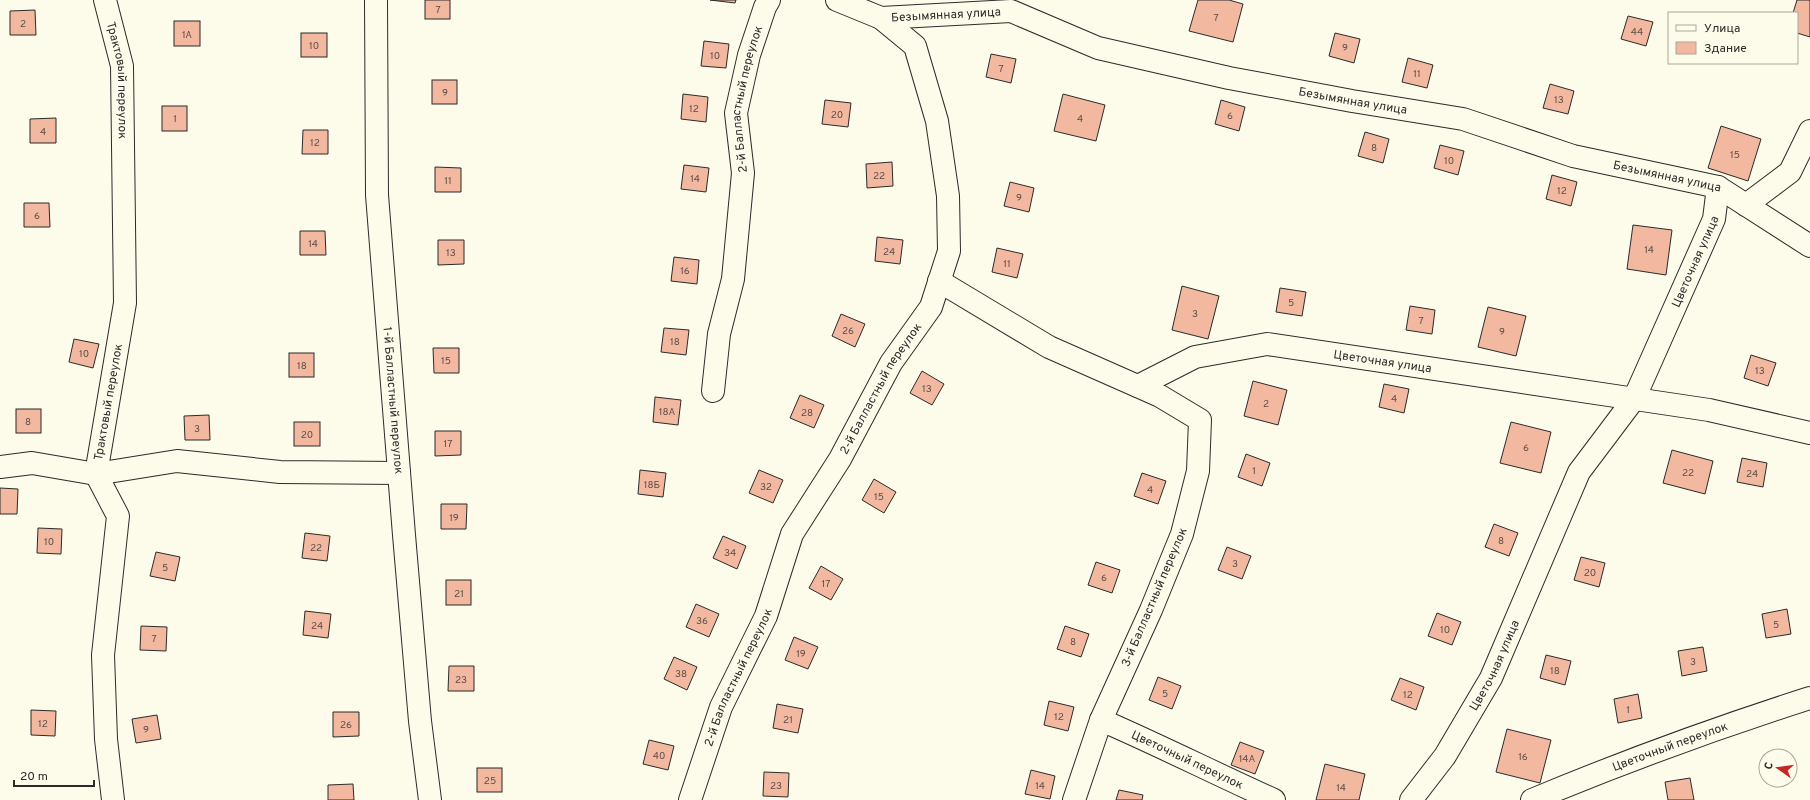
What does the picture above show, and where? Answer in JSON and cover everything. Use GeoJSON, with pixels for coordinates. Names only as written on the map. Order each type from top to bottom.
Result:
{"type":"FeatureCollection","features":[{"type":"Feature","properties":{"kind":"street","name":"Трактовый переулок"},"geometry":{"type":"LineString","coordinates":[[105,0],[122,66],[125,304],[96,474],[118,516],[103,655],[106,739],[113,800]]}},
{"type":"Feature","properties":{"kind":"street","name":"1-й Балластный переулок"},"geometry":{"type":"LineString","coordinates":[[376,0],[378,195],[420,721],[430,800]]}},
{"type":"Feature","properties":{"kind":"street","name":"2-й Балластный переулок"},"geometry":{"type":"LineString","coordinates":[[714,391],[720,334],[733,279],[743,173],[736,113],[749,55],[764,7],[769,0]]}},
{"type":"Feature","properties":{"kind":"street","name":"2-й Балластный переулок"},"geometry":{"type":"LineString","coordinates":[[690,800],[721,708],[766,616],[792,534],[840,459],[891,363],[931,306],[949,250],[948,196],[937,121],[915,46],[881,18],[838,0]]}},
{"type":"Feature","properties":{"kind":"street","name":"Безымянная улица"},"geometry":{"type":"LineString","coordinates":[[881,18],[1011,11],[1098,48],[1229,78],[1352,101],[1463,119],[1573,156],[1718,188],[1810,246]]}},
{"type":"Feature","properties":{"kind":"street"},"geometry":{"type":"LineString","coordinates":[[1746,205],[1790,172],[1810,131]]}},
{"type":"Feature","properties":{"kind":"street","name":"Цветочная улица"},"geometry":{"type":"LineString","coordinates":[[1411,800],[1445,756],[1492,678],[1579,472],[1634,399],[1714,219],[1718,188]]}},
{"type":"Feature","properties":{"kind":"street","name":"3-й Балластный переулок"},"geometry":{"type":"LineString","coordinates":[[939,281],[1048,347],[1160,396],[1200,420],[1198,471],[1182,534],[1151,610],[1101,720],[1074,800]]}},
{"type":"Feature","properties":{"kind":"street","name":"Цветочная улица"},"geometry":{"type":"LineString","coordinates":[[1138,386],[1195,357],[1267,344],[1709,410],[1810,433]]}},
{"type":"Feature","properties":{"kind":"street"},"geometry":{"type":"LineString","coordinates":[[0,467],[32,463],[96,474],[177,462],[280,472],[399,473]]}},
{"type":"Feature","properties":{"kind":"street","name":"Цветочный переулок"},"geometry":{"type":"LineString","coordinates":[[1532,800],[1622,764],[1747,718],[1810,698]]}},
{"type":"Feature","properties":{"kind":"street","name":"Цветочный переулок"},"geometry":{"type":"LineString","coordinates":[[1101,720],[1157,744],[1231,781],[1274,800]]}},
{"type":"Feature","properties":{"kind":"building"},"geometry":{"type":"Polygon","coordinates":[[[425,0],[450,0],[450,19],[425,19],[425,0]]]}},
{"type":"Feature","properties":{"kind":"building"},"geometry":{"type":"Polygon","coordinates":[[[710,0],[736,0],[735,3],[710,0]]]}},
{"type":"Feature","properties":{"kind":"building"},"geometry":{"type":"Polygon","coordinates":[[[1198,0],[1229,0],[1243,4],[1233,42],[1189,31],[1198,0]]]}},
{"type":"Feature","properties":{"kind":"building"},"geometry":{"type":"Polygon","coordinates":[[[1797,0],[1810,0],[1810,37],[1798,33],[1798,12],[1793,12],[1797,0]]]}},
{"type":"Feature","properties":{"kind":"building"},"geometry":{"type":"Polygon","coordinates":[[[35,10],[36,35],[10,35],[10,11],[35,10]]]}},
{"type":"Feature","properties":{"kind":"building"},"geometry":{"type":"Polygon","coordinates":[[[1628,16],[1653,22],[1646,46],[1621,39],[1628,16]]]}},
{"type":"Feature","properties":{"kind":"building"},"geometry":{"type":"Polygon","coordinates":[[[174,21],[200,21],[200,46],[174,46],[174,21]]]}},
{"type":"Feature","properties":{"kind":"building"},"geometry":{"type":"Polygon","coordinates":[[[301,33],[327,33],[327,57],[301,57],[301,33]]]}},
{"type":"Feature","properties":{"kind":"building"},"geometry":{"type":"Polygon","coordinates":[[[1335,33],[1360,39],[1354,63],[1329,56],[1335,33]]]}},
{"type":"Feature","properties":{"kind":"building"},"geometry":{"type":"Polygon","coordinates":[[[704,41],[729,44],[726,68],[701,66],[704,41]]]}},
{"type":"Feature","properties":{"kind":"building"},"geometry":{"type":"Polygon","coordinates":[[[991,54],[1016,59],[1011,83],[986,77],[991,54]]]}},
{"type":"Feature","properties":{"kind":"building"},"geometry":{"type":"Polygon","coordinates":[[[1408,58],[1433,65],[1427,88],[1402,82],[1408,58]]]}},
{"type":"Feature","properties":{"kind":"building"},"geometry":{"type":"Polygon","coordinates":[[[432,80],[457,80],[457,104],[432,104],[432,80]]]}},
{"type":"Feature","properties":{"kind":"building"},"geometry":{"type":"Polygon","coordinates":[[[1550,84],[1574,91],[1568,114],[1543,108],[1550,84]]]}},
{"type":"Feature","properties":{"kind":"building"},"geometry":{"type":"Polygon","coordinates":[[[683,94],[708,97],[706,122],[681,119],[683,94]]]}},
{"type":"Feature","properties":{"kind":"building"},"geometry":{"type":"Polygon","coordinates":[[[1063,94],[1105,105],[1096,141],[1054,131],[1063,94]]]}},
{"type":"Feature","properties":{"kind":"building"},"geometry":{"type":"Polygon","coordinates":[[[825,100],[851,103],[848,127],[822,124],[825,100]]]}},
{"type":"Feature","properties":{"kind":"building"},"geometry":{"type":"Polygon","coordinates":[[[1221,100],[1245,107],[1239,131],[1215,124],[1221,100]]]}},
{"type":"Feature","properties":{"kind":"building"},"geometry":{"type":"Polygon","coordinates":[[[162,106],[187,106],[187,131],[162,131],[162,106]]]}},
{"type":"Feature","properties":{"kind":"building"},"geometry":{"type":"Polygon","coordinates":[[[56,118],[56,143],[30,143],[30,119],[56,118]]]}},
{"type":"Feature","properties":{"kind":"building"},"geometry":{"type":"Polygon","coordinates":[[[1721,126],[1761,139],[1748,181],[1708,168],[1721,126]]]}},
{"type":"Feature","properties":{"kind":"building"},"geometry":{"type":"Polygon","coordinates":[[[303,130],[328,130],[328,154],[302,154],[303,130]]]}},
{"type":"Feature","properties":{"kind":"building"},"geometry":{"type":"Polygon","coordinates":[[[1365,132],[1389,139],[1383,163],[1358,156],[1365,132]]]}},
{"type":"Feature","properties":{"kind":"building"},"geometry":{"type":"Polygon","coordinates":[[[1440,145],[1464,151],[1458,175],[1434,168],[1440,145]]]}},
{"type":"Feature","properties":{"kind":"building"},"geometry":{"type":"Polygon","coordinates":[[[892,162],[893,186],[867,188],[866,164],[892,162]]]}},
{"type":"Feature","properties":{"kind":"building"},"geometry":{"type":"Polygon","coordinates":[[[684,165],[709,168],[706,192],[681,189],[684,165]]]}},
{"type":"Feature","properties":{"kind":"building"},"geometry":{"type":"Polygon","coordinates":[[[435,167],[461,168],[461,192],[435,192],[435,167]]]}},
{"type":"Feature","properties":{"kind":"building"},"geometry":{"type":"Polygon","coordinates":[[[1552,175],[1577,182],[1571,206],[1546,199],[1552,175]]]}},
{"type":"Feature","properties":{"kind":"building"},"geometry":{"type":"Polygon","coordinates":[[[1010,182],[1034,188],[1029,212],[1004,206],[1010,182]]]}},
{"type":"Feature","properties":{"kind":"building"},"geometry":{"type":"Polygon","coordinates":[[[24,203],[49,203],[50,227],[24,227],[24,203]]]}},
{"type":"Feature","properties":{"kind":"building"},"geometry":{"type":"Polygon","coordinates":[[[1633,225],[1672,230],[1666,275],[1627,269],[1633,225]]]}},
{"type":"Feature","properties":{"kind":"building"},"geometry":{"type":"Polygon","coordinates":[[[300,231],[325,231],[326,255],[300,255],[300,231]]]}},
{"type":"Feature","properties":{"kind":"building"},"geometry":{"type":"Polygon","coordinates":[[[877,237],[903,240],[900,264],[875,261],[877,237]]]}},
{"type":"Feature","properties":{"kind":"building"},"geometry":{"type":"Polygon","coordinates":[[[438,240],[464,240],[464,264],[438,265],[438,240]]]}},
{"type":"Feature","properties":{"kind":"building"},"geometry":{"type":"Polygon","coordinates":[[[997,248],[1023,254],[1017,278],[992,272],[997,248]]]}},
{"type":"Feature","properties":{"kind":"building"},"geometry":{"type":"Polygon","coordinates":[[[674,257],[699,260],[697,284],[671,281],[674,257]]]}},
{"type":"Feature","properties":{"kind":"building"},"geometry":{"type":"Polygon","coordinates":[[[1182,286],[1219,296],[1208,339],[1172,330],[1182,286]]]}},
{"type":"Feature","properties":{"kind":"building"},"geometry":{"type":"Polygon","coordinates":[[[1280,288],[1306,292],[1302,316],[1276,312],[1280,288]]]}},
{"type":"Feature","properties":{"kind":"building"},"geometry":{"type":"Polygon","coordinates":[[[1410,306],[1435,310],[1432,334],[1406,330],[1410,306]]]}},
{"type":"Feature","properties":{"kind":"building"},"geometry":{"type":"Polygon","coordinates":[[[1488,307],[1526,316],[1516,356],[1478,347],[1488,307]]]}},
{"type":"Feature","properties":{"kind":"building"},"geometry":{"type":"Polygon","coordinates":[[[841,314],[865,324],[855,347],[832,336],[841,314]]]}},
{"type":"Feature","properties":{"kind":"building"},"geometry":{"type":"Polygon","coordinates":[[[664,328],[689,330],[686,355],[661,352],[664,328]]]}},
{"type":"Feature","properties":{"kind":"building"},"geometry":{"type":"Polygon","coordinates":[[[74,339],[99,344],[93,368],[69,362],[74,339]]]}},
{"type":"Feature","properties":{"kind":"building"},"geometry":{"type":"Polygon","coordinates":[[[433,348],[459,348],[459,373],[434,373],[433,348]]]}},
{"type":"Feature","properties":{"kind":"building"},"geometry":{"type":"Polygon","coordinates":[[[289,353],[314,353],[314,377],[289,377],[289,353]]]}},
{"type":"Feature","properties":{"kind":"building"},"geometry":{"type":"Polygon","coordinates":[[[1751,355],[1776,363],[1768,386],[1744,378],[1751,355]]]}},
{"type":"Feature","properties":{"kind":"building"},"geometry":{"type":"Polygon","coordinates":[[[922,371],[944,384],[932,405],[910,393],[922,371]]]}},
{"type":"Feature","properties":{"kind":"building"},"geometry":{"type":"Polygon","coordinates":[[[1253,381],[1287,390],[1278,425],[1244,416],[1253,381]]]}},
{"type":"Feature","properties":{"kind":"building"},"geometry":{"type":"Polygon","coordinates":[[[1384,384],[1409,389],[1404,413],[1379,407],[1384,384]]]}},
{"type":"Feature","properties":{"kind":"building"},"geometry":{"type":"Polygon","coordinates":[[[800,395],[824,405],[814,428],[790,418],[800,395]]]}},
{"type":"Feature","properties":{"kind":"building"},"geometry":{"type":"Polygon","coordinates":[[[655,397],[681,400],[678,425],[653,422],[655,397]]]}},
{"type":"Feature","properties":{"kind":"building"},"geometry":{"type":"Polygon","coordinates":[[[16,409],[41,409],[41,433],[16,433],[16,409]]]}},
{"type":"Feature","properties":{"kind":"building"},"geometry":{"type":"Polygon","coordinates":[[[209,415],[210,440],[185,440],[184,416],[209,415]]]}},
{"type":"Feature","properties":{"kind":"building"},"geometry":{"type":"Polygon","coordinates":[[[294,422],[320,422],[320,446],[294,446],[294,422]]]}},
{"type":"Feature","properties":{"kind":"building"},"geometry":{"type":"Polygon","coordinates":[[[1511,422],[1551,432],[1541,473],[1500,463],[1511,422]]]}},
{"type":"Feature","properties":{"kind":"building"},"geometry":{"type":"Polygon","coordinates":[[[435,431],[461,431],[461,455],[435,456],[435,431]]]}},
{"type":"Feature","properties":{"kind":"building"},"geometry":{"type":"Polygon","coordinates":[[[1672,450],[1713,461],[1705,494],[1663,483],[1672,450]]]}},
{"type":"Feature","properties":{"kind":"building"},"geometry":{"type":"Polygon","coordinates":[[[1246,454],[1270,463],[1262,486],[1238,477],[1246,454]]]}},
{"type":"Feature","properties":{"kind":"building"},"geometry":{"type":"Polygon","coordinates":[[[1742,458],[1767,463],[1763,487],[1737,482],[1742,458]]]}},
{"type":"Feature","properties":{"kind":"building"},"geometry":{"type":"Polygon","coordinates":[[[640,470],[666,473],[663,497],[638,494],[640,470]]]}},
{"type":"Feature","properties":{"kind":"building"},"geometry":{"type":"Polygon","coordinates":[[[759,470],[783,480],[773,503],[749,493],[759,470]]]}},
{"type":"Feature","properties":{"kind":"building"},"geometry":{"type":"Polygon","coordinates":[[[1142,473],[1166,481],[1158,504],[1134,496],[1142,473]]]}},
{"type":"Feature","properties":{"kind":"building"},"geometry":{"type":"Polygon","coordinates":[[[874,479],[896,492],[884,513],[862,500],[874,479]]]}},
{"type":"Feature","properties":{"kind":"building"},"geometry":{"type":"Polygon","coordinates":[[[0,488],[18,489],[17,514],[0,514],[0,488]]]}},
{"type":"Feature","properties":{"kind":"building"},"geometry":{"type":"Polygon","coordinates":[[[441,504],[467,504],[466,529],[441,529],[441,504]]]}},
{"type":"Feature","properties":{"kind":"building"},"geometry":{"type":"Polygon","coordinates":[[[1494,524],[1518,533],[1509,556],[1485,547],[1494,524]]]}},
{"type":"Feature","properties":{"kind":"building"},"geometry":{"type":"Polygon","coordinates":[[[38,528],[62,529],[61,554],[37,553],[38,528]]]}},
{"type":"Feature","properties":{"kind":"building"},"geometry":{"type":"Polygon","coordinates":[[[305,533],[330,536],[327,561],[302,558],[305,533]]]}},
{"type":"Feature","properties":{"kind":"building"},"geometry":{"type":"Polygon","coordinates":[[[723,536],[746,546],[737,569],[713,558],[723,536]]]}},
{"type":"Feature","properties":{"kind":"building"},"geometry":{"type":"Polygon","coordinates":[[[1227,547],[1251,556],[1242,579],[1218,570],[1227,547]]]}},
{"type":"Feature","properties":{"kind":"building"},"geometry":{"type":"Polygon","coordinates":[[[156,552],[180,557],[175,581],[150,576],[156,552]]]}},
{"type":"Feature","properties":{"kind":"building"},"geometry":{"type":"Polygon","coordinates":[[[1581,557],[1605,563],[1599,587],[1574,580],[1581,557]]]}},
{"type":"Feature","properties":{"kind":"building"},"geometry":{"type":"Polygon","coordinates":[[[1096,562],[1120,570],[1112,593],[1088,585],[1096,562]]]}},
{"type":"Feature","properties":{"kind":"building"},"geometry":{"type":"Polygon","coordinates":[[[821,566],[843,579],[831,600],[809,588],[821,566]]]}},
{"type":"Feature","properties":{"kind":"building"},"geometry":{"type":"Polygon","coordinates":[[[446,580],[471,580],[471,605],[446,605],[446,580]]]}},
{"type":"Feature","properties":{"kind":"building"},"geometry":{"type":"Polygon","coordinates":[[[696,604],[719,614],[709,637],[686,627],[696,604]]]}},
{"type":"Feature","properties":{"kind":"building"},"geometry":{"type":"Polygon","coordinates":[[[1787,609],[1791,634],[1766,638],[1762,614],[1787,609]]]}},
{"type":"Feature","properties":{"kind":"building"},"geometry":{"type":"Polygon","coordinates":[[[305,611],[331,614],[328,638],[303,635],[305,611]]]}},
{"type":"Feature","properties":{"kind":"building"},"geometry":{"type":"Polygon","coordinates":[[[1437,613],[1461,622],[1452,645],[1428,636],[1437,613]]]}},
{"type":"Feature","properties":{"kind":"building"},"geometry":{"type":"Polygon","coordinates":[[[141,626],[167,627],[166,651],[140,650],[141,626]]]}},
{"type":"Feature","properties":{"kind":"building"},"geometry":{"type":"Polygon","coordinates":[[[1065,626],[1089,634],[1081,657],[1057,649],[1065,626]]]}},
{"type":"Feature","properties":{"kind":"building"},"geometry":{"type":"Polygon","coordinates":[[[794,637],[818,647],[808,669],[785,660],[794,637]]]}},
{"type":"Feature","properties":{"kind":"building"},"geometry":{"type":"Polygon","coordinates":[[[1703,647],[1707,671],[1682,676],[1678,651],[1703,647]]]}},
{"type":"Feature","properties":{"kind":"building"},"geometry":{"type":"Polygon","coordinates":[[[1546,655],[1571,661],[1565,685],[1540,678],[1546,655]]]}},
{"type":"Feature","properties":{"kind":"building"},"geometry":{"type":"Polygon","coordinates":[[[674,657],[697,667],[687,690],[664,679],[674,657]]]}},
{"type":"Feature","properties":{"kind":"building"},"geometry":{"type":"Polygon","coordinates":[[[449,666],[474,666],[474,691],[448,691],[449,666]]]}},
{"type":"Feature","properties":{"kind":"building"},"geometry":{"type":"Polygon","coordinates":[[[1158,677],[1181,686],[1172,709],[1149,700],[1158,677]]]}},
{"type":"Feature","properties":{"kind":"building"},"geometry":{"type":"Polygon","coordinates":[[[1400,678],[1424,687],[1416,710],[1391,700],[1400,678]]]}},
{"type":"Feature","properties":{"kind":"building"},"geometry":{"type":"Polygon","coordinates":[[[1638,694],[1642,718],[1618,723],[1614,699],[1638,694]]]}},
{"type":"Feature","properties":{"kind":"building"},"geometry":{"type":"Polygon","coordinates":[[[1049,701],[1074,707],[1068,731],[1044,725],[1049,701]]]}},
{"type":"Feature","properties":{"kind":"building"},"geometry":{"type":"Polygon","coordinates":[[[777,704],[803,709],[798,733],[773,728],[777,704]]]}},
{"type":"Feature","properties":{"kind":"building"},"geometry":{"type":"Polygon","coordinates":[[[31,710],[56,711],[55,736],[31,735],[31,710]]]}},
{"type":"Feature","properties":{"kind":"building"},"geometry":{"type":"Polygon","coordinates":[[[333,712],[359,712],[359,736],[333,737],[333,712]]]}},
{"type":"Feature","properties":{"kind":"building"},"geometry":{"type":"Polygon","coordinates":[[[157,715],[161,739],[136,743],[132,719],[157,715]]]}},
{"type":"Feature","properties":{"kind":"building"},"geometry":{"type":"Polygon","coordinates":[[[1507,729],[1551,740],[1540,783],[1496,772],[1507,729]]]}},
{"type":"Feature","properties":{"kind":"building"},"geometry":{"type":"Polygon","coordinates":[[[649,740],[674,746],[668,770],[643,764],[649,740]]]}},
{"type":"Feature","properties":{"kind":"building"},"geometry":{"type":"Polygon","coordinates":[[[1240,742],[1264,751],[1255,774],[1231,765],[1240,742]]]}},
{"type":"Feature","properties":{"kind":"building"},"geometry":{"type":"Polygon","coordinates":[[[1325,764],[1365,774],[1359,800],[1316,800],[1325,764]]]}},
{"type":"Feature","properties":{"kind":"building"},"geometry":{"type":"Polygon","coordinates":[[[477,768],[502,768],[502,792],[477,792],[477,768]]]}},
{"type":"Feature","properties":{"kind":"building"},"geometry":{"type":"Polygon","coordinates":[[[1031,770],[1055,776],[1050,799],[1025,794],[1031,770]]]}},
{"type":"Feature","properties":{"kind":"building"},"geometry":{"type":"Polygon","coordinates":[[[764,772],[789,773],[788,797],[763,796],[764,772]]]}},
{"type":"Feature","properties":{"kind":"building"},"geometry":{"type":"Polygon","coordinates":[[[1690,778],[1694,800],[1668,800],[1665,782],[1690,778]]]}},
{"type":"Feature","properties":{"kind":"building"},"geometry":{"type":"Polygon","coordinates":[[[353,784],[354,800],[328,800],[328,785],[353,784]]]}},
{"type":"Feature","properties":{"kind":"building"},"geometry":{"type":"Polygon","coordinates":[[[1119,790],[1143,795],[1142,800],[1116,800],[1119,790]]]}}]}
